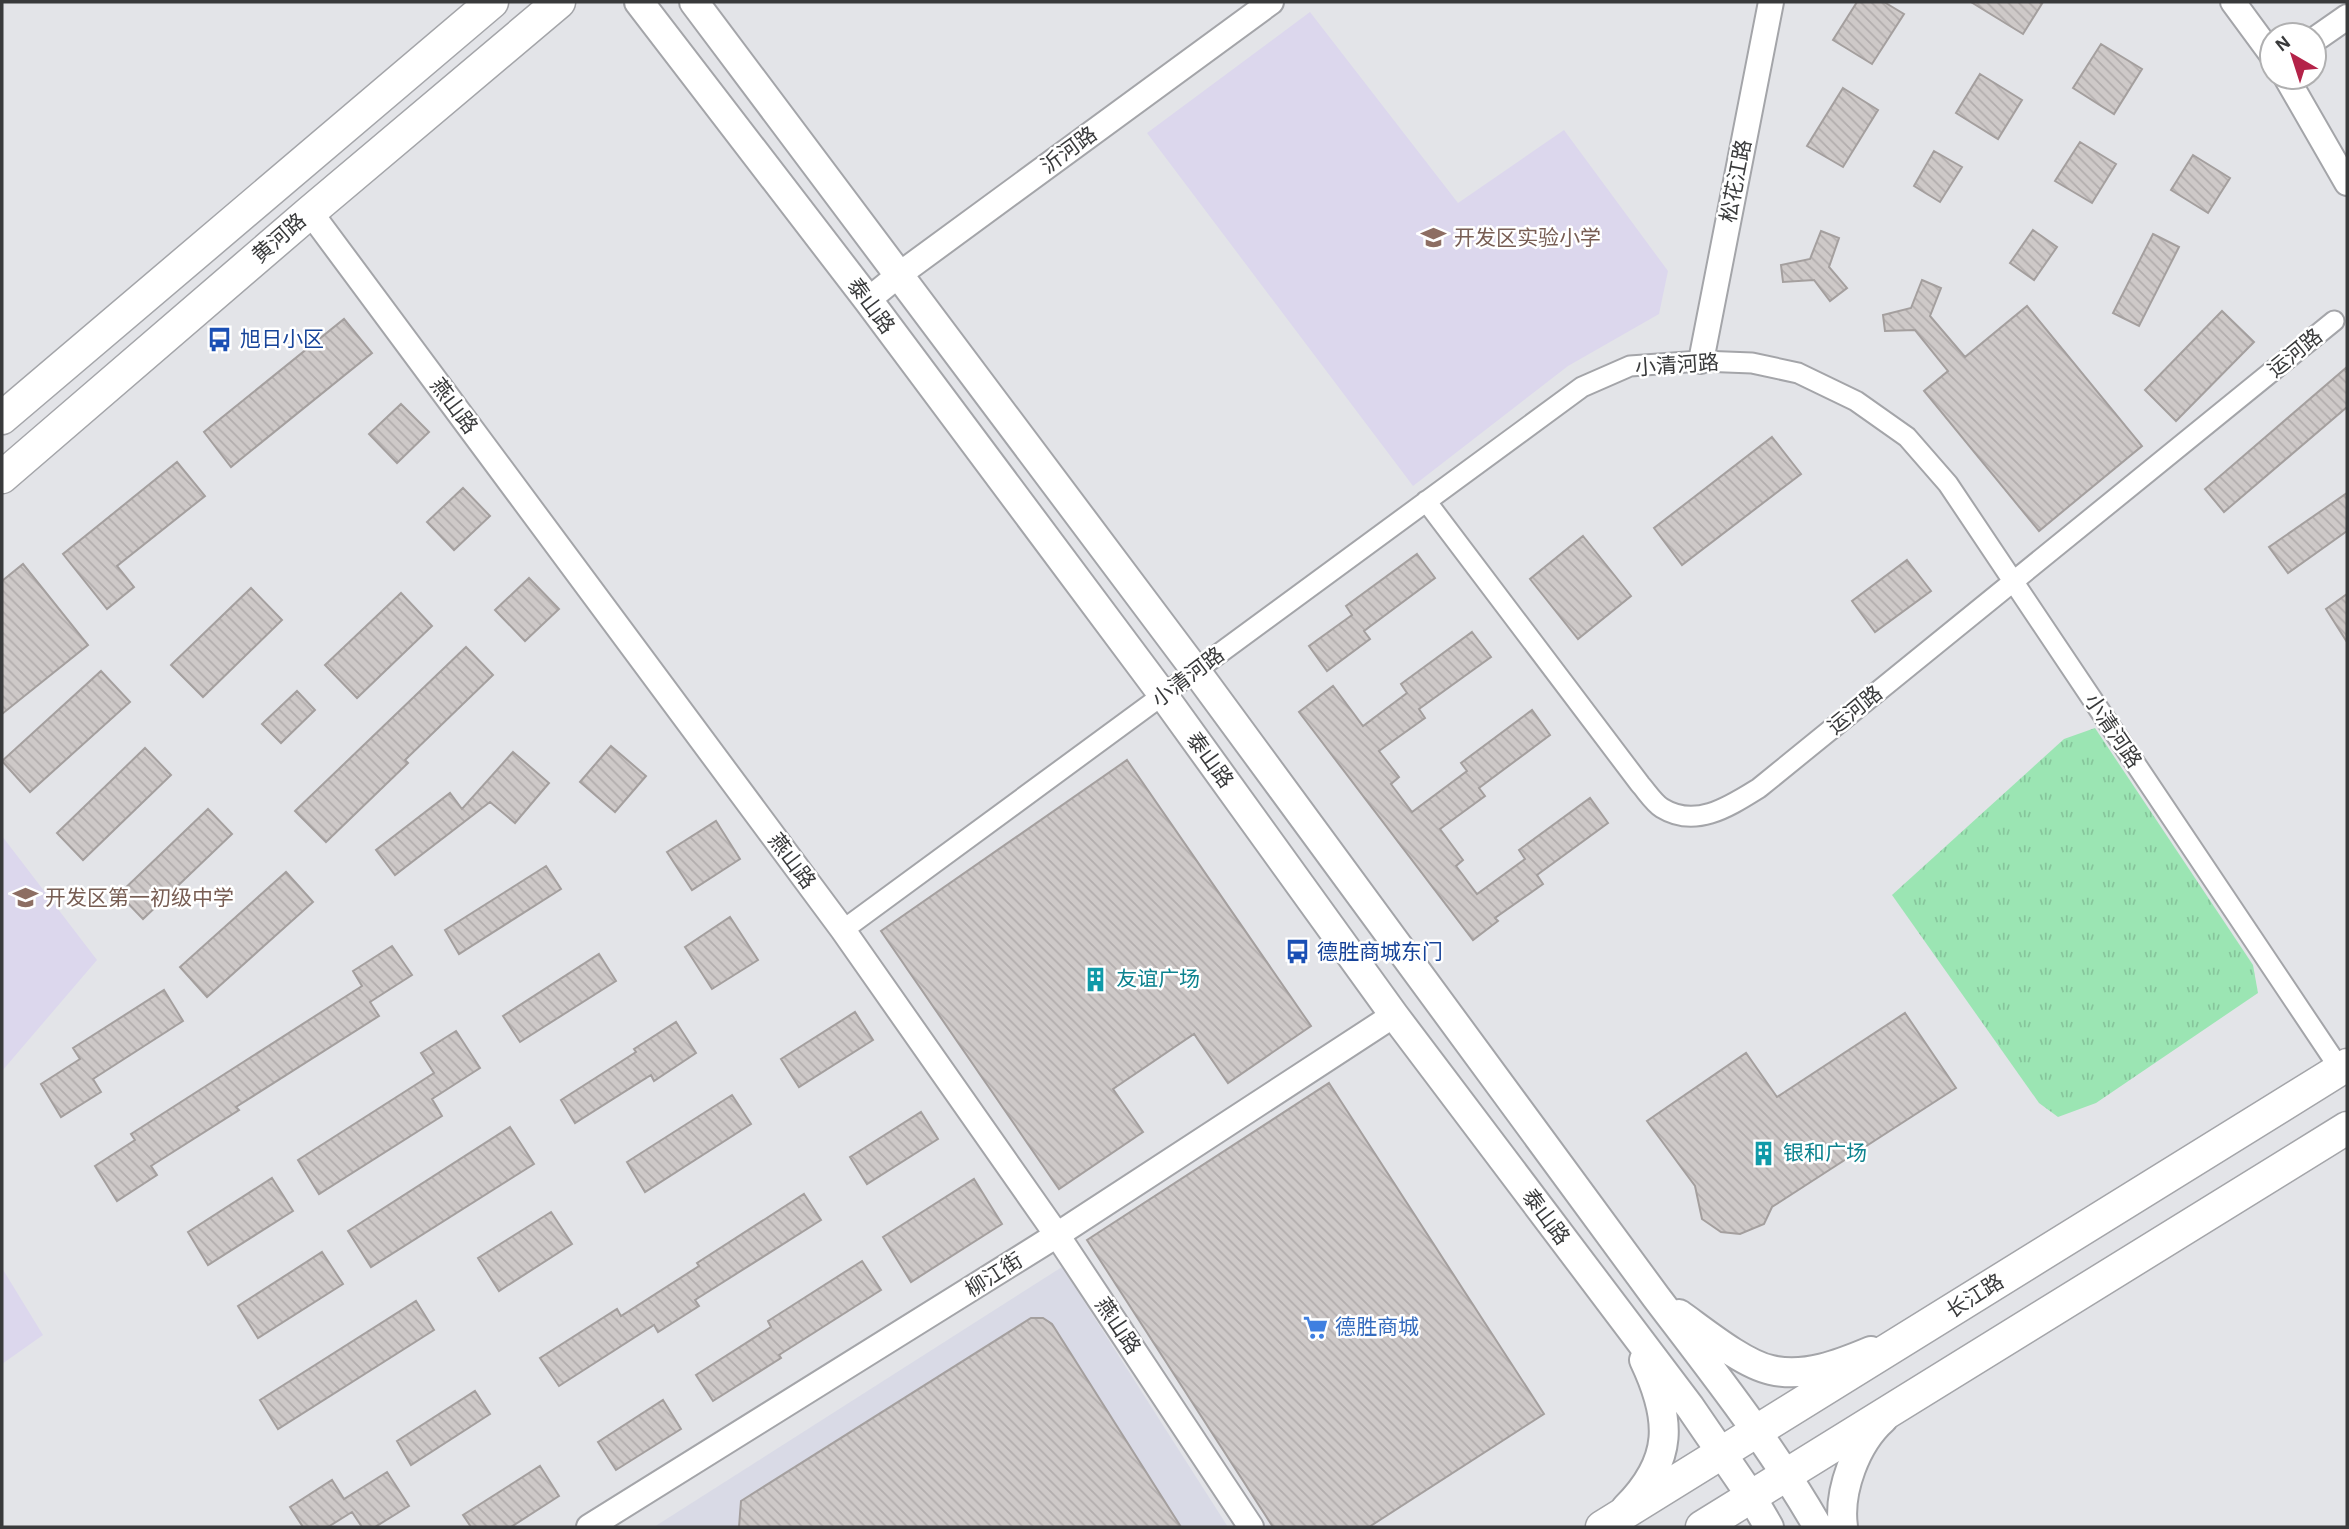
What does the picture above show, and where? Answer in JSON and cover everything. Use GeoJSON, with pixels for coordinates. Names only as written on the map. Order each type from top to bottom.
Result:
{"type":"FeatureCollection","features":[{"type":"Feature","properties":{"kind":"main road","name":"黄河路"},"geometry":{"type":"LineString","coordinates":[[2,418],[492,2]]}},
{"type":"Feature","properties":{"kind":"main road","name":"黄河路"},"geometry":{"type":"LineString","coordinates":[[2,477],[559,2]]}},
{"type":"Feature","properties":{"kind":"main road","name":"泰山路"},"geometry":{"type":"LineString","coordinates":[[639,2],[868,300],[1163,695],[1394,1015],[1721,1452],[1769,1527]]}},
{"type":"Feature","properties":{"kind":"main road","name":"泰山路"},"geometry":{"type":"LineString","coordinates":[[694,2],[1196,671],[1756,1430],[1818,1527]]}},
{"type":"Feature","properties":{"kind":"main road","name":"长江路"},"geometry":{"type":"LineString","coordinates":[[1609,1523],[2344,1067]]}},
{"type":"Feature","properties":{"kind":"main road"},"geometry":{"type":"LineString","coordinates":[[1702,1527],[2347,1128]]}},
{"type":"Feature","properties":{"kind":"main road"},"geometry":{"type":"LineString","coordinates":[[1656,1297],[1739,1356],[1768,1370],[1791,1373],[1820,1369],[1855,1358],[1915,1332]]}},
{"type":"Feature","properties":{"kind":"main road"},"geometry":{"type":"LineString","coordinates":[[1609,1523],[1634,1500],[1654,1475],[1664,1440],[1661,1410],[1651,1376],[1624,1320]]}},
{"type":"Feature","properties":{"kind":"main road"},"geometry":{"type":"LineString","coordinates":[[1843,1527],[1846,1488],[1857,1451],[1875,1426],[1898,1406]]}},
{"type":"Feature","properties":{"kind":"street","name":"沂河路"},"geometry":{"type":"LineString","coordinates":[[868,300],[1271,2]]}},
{"type":"Feature","properties":{"kind":"street","name":"松花江路"},"geometry":{"type":"LineString","coordinates":[[1701,361],[1771,2]]}},
{"type":"Feature","properties":{"kind":"street"},"geometry":{"type":"LineString","coordinates":[[2233,2],[2258,36]]}},
{"type":"Feature","properties":{"kind":"street"},"geometry":{"type":"LineString","coordinates":[[2328,30],[2347,17]]}},
{"type":"Feature","properties":{"kind":"street"},"geometry":{"type":"LineString","coordinates":[[2294,91],[2347,183]]}},
{"type":"Feature","properties":{"kind":"street","name":"燕山路"},"geometry":{"type":"LineString","coordinates":[[310,212],[843,930],[1058,1235],[1251,1527]]}},
{"type":"Feature","properties":{"kind":"street","name":"运河路"},"geometry":{"type":"LineString","coordinates":[[1426,501],[1660,807],[1682,817],[1719,813],[1759,788],[2334,321]]}},
{"type":"Feature","properties":{"kind":"street","name":"小清河路"},"geometry":{"type":"LineString","coordinates":[[843,930],[1581,387],[1630,366],[1701,361],[1752,363],[1798,373],[1856,401],[1907,437],[1948,484],[2344,1067]]}},
{"type":"Feature","properties":{"kind":"street","name":"柳江街"},"geometry":{"type":"LineString","coordinates":[[589,1527],[1058,1235],[1394,1015]]}},
{"type":"Feature","properties":{"kind":"shaded area","name":"开发区实验小学"},"geometry":{"type":"Polygon","coordinates":[[[1310,12],[1458,203],[1564,130],[1668,271],[1659,314],[1568,366],[1413,486],[1147,133],[1310,12]]]}},
{"type":"Feature","properties":{"kind":"shaded area","name":"开发区第一初级中学"},"geometry":{"type":"Polygon","coordinates":[[[2,836],[97,960],[2,1071],[2,836]]]}},
{"type":"Feature","properties":{"kind":"shaded area"},"geometry":{"type":"Polygon","coordinates":[[[1062,1267],[1228,1527],[654,1527],[1062,1267]]]}},
{"type":"Feature","properties":{"kind":"shaded area"},"geometry":{"type":"Polygon","coordinates":[[[2,1268],[43,1335],[2,1364],[2,1268]]]}},
{"type":"Feature","properties":{"kind":"green space"},"geometry":{"type":"Polygon","coordinates":[[[2095,728],[2253,965],[2258,993],[2096,1103],[2058,1117],[2039,1103],[1892,895],[2064,739],[2095,728]]]}},
{"type":"Feature","properties":{"kind":"building"},"geometry":{"type":"Polygon","coordinates":[[[1857,2],[1884,2],[1904,14],[1872,64],[1833,40],[1857,2]]]}},
{"type":"Feature","properties":{"kind":"building"},"geometry":{"type":"Polygon","coordinates":[[[1971,2],[2043,2],[2023,34],[1971,2]]]}},
{"type":"Feature","properties":{"kind":"building"},"geometry":{"type":"Polygon","coordinates":[[[2101,44],[2142,69],[2114,114],[2073,88],[2101,44]]]}},
{"type":"Feature","properties":{"kind":"building"},"geometry":{"type":"Polygon","coordinates":[[[1980,74],[2022,100],[1998,139],[1956,113],[1980,74]]]}},
{"type":"Feature","properties":{"kind":"building"},"geometry":{"type":"Polygon","coordinates":[[[1843,88],[1878,110],[1843,167],[1807,146],[1843,88]]]}},
{"type":"Feature","properties":{"kind":"building"},"geometry":{"type":"Polygon","coordinates":[[[2080,142],[2116,164],[2092,203],[2055,181],[2080,142]]]}},
{"type":"Feature","properties":{"kind":"building"},"geometry":{"type":"Polygon","coordinates":[[[1934,151],[1962,167],[1940,202],[1914,186],[1934,151]]]}},
{"type":"Feature","properties":{"kind":"building"},"geometry":{"type":"Polygon","coordinates":[[[2193,155],[2230,178],[2208,213],[2171,190],[2193,155]]]}},
{"type":"Feature","properties":{"kind":"building"},"geometry":{"type":"Polygon","coordinates":[[[2033,230],[2057,247],[2034,280],[2010,263],[2033,230]]]}},
{"type":"Feature","properties":{"kind":"building"},"geometry":{"type":"Polygon","coordinates":[[[1821,231],[1839,238],[1829,267],[1847,288],[1830,301],[1814,280],[1783,282],[1781,265],[1810,259],[1821,231]]]}},
{"type":"Feature","properties":{"kind":"building"},"geometry":{"type":"Polygon","coordinates":[[[2153,234],[2179,247],[2139,326],[2113,313],[2153,234]]]}},
{"type":"Feature","properties":{"kind":"building"},"geometry":{"type":"Polygon","coordinates":[[[1922,280],[1941,288],[1930,316],[1965,357],[2027,306],[2142,446],[2039,531],[1924,391],[1948,371],[1915,330],[1885,331],[1883,315],[1911,308],[1922,280]]]}},
{"type":"Feature","properties":{"kind":"building"},"geometry":{"type":"Polygon","coordinates":[[[2222,311],[2254,342],[2176,421],[2145,390],[2222,311]]]}},
{"type":"Feature","properties":{"kind":"building"},"geometry":{"type":"Polygon","coordinates":[[[344,319],[372,353],[231,467],[204,432],[344,319]]]}},
{"type":"Feature","properties":{"kind":"building"},"geometry":{"type":"Polygon","coordinates":[[[2347,367],[2347,407],[2224,512],[2205,489],[2347,367]]]}},
{"type":"Feature","properties":{"kind":"building"},"geometry":{"type":"Polygon","coordinates":[[[401,404],[429,432],[397,463],[369,434],[401,404]]]}},
{"type":"Feature","properties":{"kind":"building"},"geometry":{"type":"Polygon","coordinates":[[[1772,437],[1801,474],[1682,565],[1654,528],[1772,437]]]}},
{"type":"Feature","properties":{"kind":"building"},"geometry":{"type":"Polygon","coordinates":[[[177,462],[205,496],[117,566],[134,587],[107,609],[63,554],[177,462]]]}},
{"type":"Feature","properties":{"kind":"building"},"geometry":{"type":"Polygon","coordinates":[[[463,488],[490,516],[454,550],[427,522],[463,488]]]}},
{"type":"Feature","properties":{"kind":"building"},"geometry":{"type":"Polygon","coordinates":[[[2347,493],[2347,531],[2288,573],[2269,547],[2347,493]]]}},
{"type":"Feature","properties":{"kind":"building"},"geometry":{"type":"Polygon","coordinates":[[[1583,536],[1631,596],[1578,639],[1530,579],[1583,536]]]}},
{"type":"Feature","properties":{"kind":"building"},"geometry":{"type":"Polygon","coordinates":[[[1417,554],[1435,578],[1364,631],[1370,639],[1327,671],[1309,646],[1352,615],[1346,606],[1417,554]]]}},
{"type":"Feature","properties":{"kind":"building"},"geometry":{"type":"Polygon","coordinates":[[[1907,560],[1931,591],[1875,632],[1852,601],[1907,560]]]}},
{"type":"Feature","properties":{"kind":"building"},"geometry":{"type":"Polygon","coordinates":[[[23,564],[88,645],[2,714],[2,581],[23,564]]]}},
{"type":"Feature","properties":{"kind":"building"},"geometry":{"type":"Polygon","coordinates":[[[529,578],[559,609],[525,641],[495,610],[529,578]]]}},
{"type":"Feature","properties":{"kind":"building"},"geometry":{"type":"Polygon","coordinates":[[[251,588],[282,620],[203,697],[171,665],[251,588]]]}},
{"type":"Feature","properties":{"kind":"building"},"geometry":{"type":"Polygon","coordinates":[[[401,593],[432,626],[357,698],[325,665],[401,593]]]}},
{"type":"Feature","properties":{"kind":"building"},"geometry":{"type":"Polygon","coordinates":[[[2347,594],[2347,642],[2326,609],[2347,594]]]}},
{"type":"Feature","properties":{"kind":"building"},"geometry":{"type":"Polygon","coordinates":[[[1472,632],[1491,657],[1419,709],[1425,718],[1379,751],[1399,777],[1391,784],[1412,812],[1467,771],[1461,763],[1532,710],[1550,735],[1479,788],[1485,796],[1440,829],[1463,860],[1456,866],[1477,894],[1525,859],[1519,850],[1590,798],[1608,823],[1537,875],[1543,884],[1495,918],[1498,921],[1473,940],[1299,712],[1333,686],[1363,726],[1407,693],[1401,684],[1472,632]]]}},
{"type":"Feature","properties":{"kind":"building"},"geometry":{"type":"Polygon","coordinates":[[[466,647],[493,675],[405,760],[408,763],[326,842],[295,811],[466,647]]]}},
{"type":"Feature","properties":{"kind":"building"},"geometry":{"type":"Polygon","coordinates":[[[101,671],[130,702],[30,792],[2,761],[101,671]]]}},
{"type":"Feature","properties":{"kind":"building"},"geometry":{"type":"Polygon","coordinates":[[[297,691],[315,710],[281,743],[262,724],[297,691]]]}},
{"type":"Feature","properties":{"kind":"building"},"geometry":{"type":"Polygon","coordinates":[[[611,746],[646,776],[615,812],[580,782],[611,746]]]}},
{"type":"Feature","properties":{"kind":"building"},"geometry":{"type":"Polygon","coordinates":[[[145,748],[171,775],[83,860],[57,833],[145,748]]]}},
{"type":"Feature","properties":{"kind":"building"},"geometry":{"type":"Polygon","coordinates":[[[513,752],[549,783],[515,823],[490,802],[395,875],[376,850],[450,793],[462,809],[513,752]]]}},
{"type":"Feature","properties":{"kind":"building","name":"友谊广场"},"geometry":{"type":"Polygon","coordinates":[[[1127,760],[1311,1026],[1228,1083],[1194,1034],[1113,1089],[1143,1132],[1059,1189],[881,931],[1127,760]]]}},
{"type":"Feature","properties":{"kind":"building"},"geometry":{"type":"Polygon","coordinates":[[[208,809],[232,834],[143,919],[119,894],[208,809]]]}},
{"type":"Feature","properties":{"kind":"building"},"geometry":{"type":"Polygon","coordinates":[[[716,821],[740,859],[692,890],[667,852],[716,821]]]}},
{"type":"Feature","properties":{"kind":"building"},"geometry":{"type":"Polygon","coordinates":[[[546,866],[561,889],[459,954],[445,930],[546,866]]]}},
{"type":"Feature","properties":{"kind":"building"},"geometry":{"type":"Polygon","coordinates":[[[286,872],[313,902],[207,997],[180,967],[286,872]]]}},
{"type":"Feature","properties":{"kind":"building"},"geometry":{"type":"Polygon","coordinates":[[[730,917],[758,960],[712,989],[685,947],[730,917]]]}},
{"type":"Feature","properties":{"kind":"building"},"geometry":{"type":"Polygon","coordinates":[[[392,946],[412,975],[370,1002],[379,1016],[236,1107],[239,1110],[151,1166],[157,1175],[117,1201],[95,1166],[135,1140],[131,1134],[362,986],[353,971],[392,946]]]}},
{"type":"Feature","properties":{"kind":"building"},"geometry":{"type":"Polygon","coordinates":[[[599,954],[616,981],[520,1042],[503,1016],[599,954]]]}},
{"type":"Feature","properties":{"kind":"building"},"geometry":{"type":"Polygon","coordinates":[[[164,990],[183,1021],[93,1079],[101,1092],[61,1117],[41,1084],[80,1059],[73,1048],[164,990]]]}},
{"type":"Feature","properties":{"kind":"building"},"geometry":{"type":"Polygon","coordinates":[[[855,1012],[873,1040],[799,1087],[781,1059],[855,1012]]]}},
{"type":"Feature","properties":{"kind":"building","name":"银和广场"},"geometry":{"type":"Polygon","coordinates":[[[1905,1013],[1956,1088],[1772,1207],[1764,1224],[1740,1234],[1721,1232],[1702,1219],[1695,1186],[1647,1121],[1746,1053],[1777,1097],[1905,1013]]]}},
{"type":"Feature","properties":{"kind":"building"},"geometry":{"type":"Polygon","coordinates":[[[676,1022],[696,1053],[654,1081],[651,1075],[575,1123],[561,1100],[636,1052],[634,1049],[676,1022]]]}},
{"type":"Feature","properties":{"kind":"building"},"geometry":{"type":"Polygon","coordinates":[[[456,1031],[480,1068],[432,1099],[442,1116],[319,1194],[298,1160],[434,1073],[421,1053],[456,1031]]]}},
{"type":"Feature","properties":{"kind":"building","name":"德胜商城"},"geometry":{"type":"Polygon","coordinates":[[[1329,1083],[1544,1414],[1369,1527],[1273,1527],[1087,1240],[1329,1083]]]}},
{"type":"Feature","properties":{"kind":"building"},"geometry":{"type":"Polygon","coordinates":[[[732,1095],[751,1124],[645,1192],[627,1162],[732,1095]]]}},
{"type":"Feature","properties":{"kind":"building"},"geometry":{"type":"Polygon","coordinates":[[[921,1112],[938,1139],[867,1184],[850,1157],[921,1112]]]}},
{"type":"Feature","properties":{"kind":"building"},"geometry":{"type":"Polygon","coordinates":[[[510,1127],[534,1164],[371,1267],[348,1231],[510,1127]]]}},
{"type":"Feature","properties":{"kind":"building"},"geometry":{"type":"Polygon","coordinates":[[[272,1178],[293,1211],[208,1265],[188,1232],[272,1178]]]}},
{"type":"Feature","properties":{"kind":"building"},"geometry":{"type":"Polygon","coordinates":[[[974,1179],[1002,1224],[911,1282],[883,1237],[974,1179]]]}},
{"type":"Feature","properties":{"kind":"building"},"geometry":{"type":"Polygon","coordinates":[[[804,1194],[821,1220],[695,1300],[699,1306],[658,1332],[654,1325],[559,1386],[540,1358],[617,1309],[621,1316],[804,1194]]]}},
{"type":"Feature","properties":{"kind":"building"},"geometry":{"type":"Polygon","coordinates":[[[551,1212],[572,1244],[499,1291],[478,1258],[551,1212]]]}},
{"type":"Feature","properties":{"kind":"building"},"geometry":{"type":"Polygon","coordinates":[[[322,1252],[343,1284],[258,1338],[238,1306],[322,1252]]]}},
{"type":"Feature","properties":{"kind":"building"},"geometry":{"type":"Polygon","coordinates":[[[862,1261],[881,1290],[713,1401],[696,1375],[771,1327],[768,1321],[862,1261]]]}},
{"type":"Feature","properties":{"kind":"building"},"geometry":{"type":"Polygon","coordinates":[[[416,1301],[434,1330],[278,1429],[260,1400],[416,1301]]]}},
{"type":"Feature","properties":{"kind":"building"},"geometry":{"type":"Polygon","coordinates":[[[1031,1318],[1043,1318],[1052,1324],[1181,1527],[739,1527],[741,1501],[1031,1318]]]}},
{"type":"Feature","properties":{"kind":"building"},"geometry":{"type":"Polygon","coordinates":[[[475,1391],[490,1414],[411,1465],[397,1441],[475,1391]]]}},
{"type":"Feature","properties":{"kind":"building"},"geometry":{"type":"Polygon","coordinates":[[[663,1400],[681,1429],[616,1470],[598,1442],[663,1400]]]}},
{"type":"Feature","properties":{"kind":"building"},"geometry":{"type":"Polygon","coordinates":[[[540,1466],[559,1496],[511,1527],[471,1527],[463,1515],[540,1466]]]}},
{"type":"Feature","properties":{"kind":"building"},"geometry":{"type":"Polygon","coordinates":[[[387,1472],[409,1506],[375,1527],[362,1527],[352,1512],[328,1527],[303,1527],[290,1507],[332,1480],[344,1499],[387,1472]]]}},
{"type":"Feature","properties":{"kind":"place","name":"开发区实验小学"},"geometry":{"type":"Point","coordinates":[1434,238]}},
{"type":"Feature","properties":{"kind":"place","name":"旭日小区"},"geometry":{"type":"Point","coordinates":[220,339]}},
{"type":"Feature","properties":{"kind":"place","name":"开发区第一初级中学"},"geometry":{"type":"Point","coordinates":[25,898]}},
{"type":"Feature","properties":{"kind":"place","name":"德胜商城东门"},"geometry":{"type":"Point","coordinates":[1297,952]}},
{"type":"Feature","properties":{"kind":"place","name":"友谊广场"},"geometry":{"type":"Point","coordinates":[1096,979]}},
{"type":"Feature","properties":{"kind":"place","name":"银和广场"},"geometry":{"type":"Point","coordinates":[1763,1153]}},
{"type":"Feature","properties":{"kind":"place","name":"德胜商城"},"geometry":{"type":"Point","coordinates":[1315,1327]}}]}
